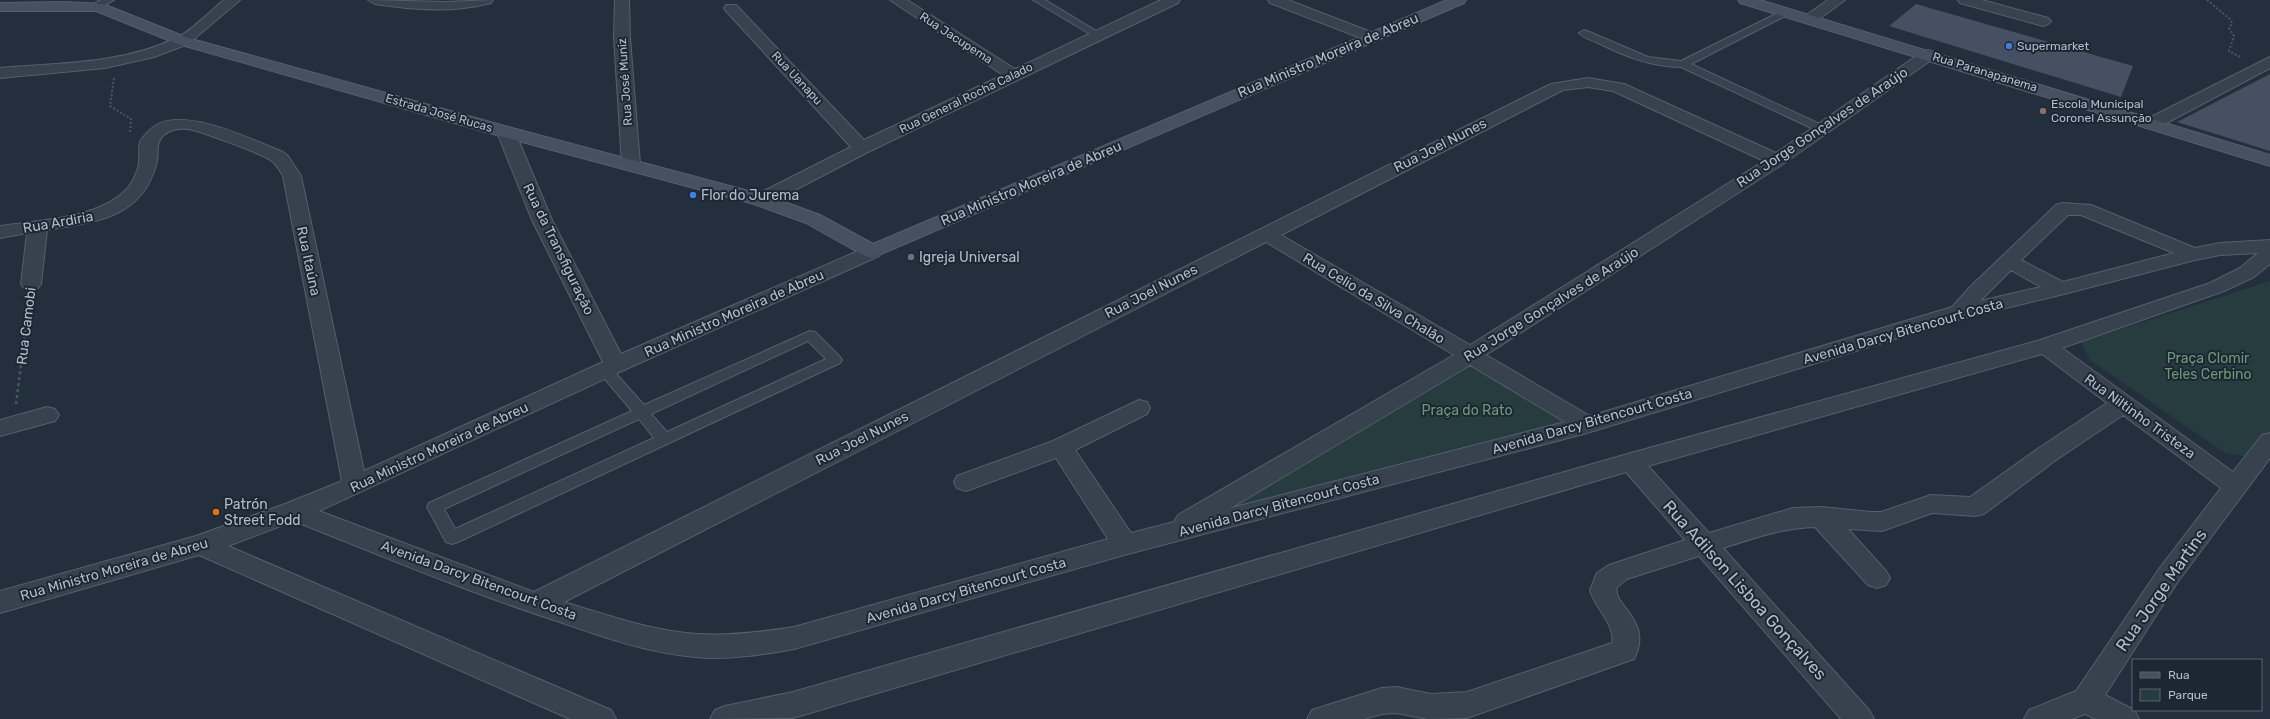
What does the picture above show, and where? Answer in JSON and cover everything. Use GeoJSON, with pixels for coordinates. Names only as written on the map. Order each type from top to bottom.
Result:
{"type":"FeatureCollection","features":[{"type":"Feature","properties":{"kind":"street"},"geometry":{"type":"LineString","coordinates":[[0,73],[116,62],[148,54],[182,41],[233,0]]}},
{"type":"Feature","properties":{"kind":"street"},"geometry":{"type":"LineString","coordinates":[[375,0],[408,4],[460,5],[486,0]]}},
{"type":"Feature","properties":{"kind":"street","name":"Rua José Muniz"},"geometry":{"type":"LineString","coordinates":[[622,0],[622,38],[631,164]]}},
{"type":"Feature","properties":{"kind":"street","name":"Rua Jacupema"},"geometry":{"type":"LineString","coordinates":[[897,0],[1014,75]]}},
{"type":"Feature","properties":{"kind":"street","name":"Rua General Rocha Calado"},"geometry":{"type":"LineString","coordinates":[[761,200],[862,148],[1098,34],[1173,0]]}},
{"type":"Feature","properties":{"kind":"street"},"geometry":{"type":"LineString","coordinates":[[1275,0],[1371,37]]}},
{"type":"Feature","properties":{"kind":"street","name":"Rua Ministro Moreira de Abreu"},"geometry":{"type":"LineString","coordinates":[[0,602],[201,545],[294,511],[355,485],[610,368],[872,252],[1460,0]]}},
{"type":"Feature","properties":{"kind":"street","name":"Rua Paranapanema"},"geometry":{"type":"LineString","coordinates":[[1745,0],[2270,160]]}},
{"type":"Feature","properties":{"kind":"street"},"geometry":{"type":"LineString","coordinates":[[1810,19],[1838,0]]}},
{"type":"Feature","properties":{"kind":"street"},"geometry":{"type":"LineString","coordinates":[[1965,0],[2043,21]]}},
{"type":"Feature","properties":{"kind":"street","name":"Estrada José Rucas"},"geometry":{"type":"LineString","coordinates":[[0,7],[101,3],[182,41],[506,132],[631,164],[761,200],[813,219],[872,252]]}},
{"type":"Feature","properties":{"kind":"street","name":"Rua Uanapu"},"geometry":{"type":"LineString","coordinates":[[731,8],[862,148]]}},
{"type":"Feature","properties":{"kind":"street","name":"Rua Jorge Gonçalves de Araújo"},"geometry":{"type":"LineString","coordinates":[[1163,536],[1469,356],[1777,160],[1928,55]]}},
{"type":"Feature","properties":{"kind":"street"},"geometry":{"type":"LineString","coordinates":[[2151,124],[2264,65]]}},
{"type":"Feature","properties":{"kind":"street","name":"Rua Joel Nunes"},"geometry":{"type":"LineString","coordinates":[[535,604],[1535,97],[1573,82],[1592,82],[1632,92],[1777,160]]}},
{"type":"Feature","properties":{"kind":"street","name":"Rua Itaúna"},"geometry":{"type":"LineString","coordinates":[[149,142],[158,131],[166,127],[177,124],[194,125],[268,152],[282,160],[292,176],[355,485]]}},
{"type":"Feature","properties":{"kind":"street","name":"Rua da Transfiguração"},"geometry":{"type":"LineString","coordinates":[[506,132],[542,220],[610,368]]}},
{"type":"Feature","properties":{"kind":"street","name":"Rua Ardiria"},"geometry":{"type":"LineString","coordinates":[[0,232],[92,217],[115,208],[129,198],[140,184],[148,164],[149,142]]}},
{"type":"Feature","properties":{"kind":"street"},"geometry":{"type":"LineString","coordinates":[[1959,312],[1978,290],[2063,210],[2070,208],[2084,209],[2193,254]]}},
{"type":"Feature","properties":{"kind":"street","name":"Rua Camobi"},"geometry":{"type":"LineString","coordinates":[[31,284],[38,226]]}},
{"type":"Feature","properties":{"kind":"street","name":"Rua Celio da Silva Chalão"},"geometry":{"type":"LineString","coordinates":[[1265,233],[1586,425]]}},
{"type":"Feature","properties":{"kind":"street","name":"Avenida Darcy Bitencourt Costa"},"geometry":{"type":"LineString","coordinates":[[294,511],[535,604],[622,630],[681,644],[710,646],[752,645],[794,638],[1124,545],[1586,425],[1959,312],[2060,289],[2193,254],[2220,249],[2268,256]]}},
{"type":"Feature","properties":{"kind":"street","name":"Avenida Darcy Bitencourt Costa"},"geometry":{"type":"LineString","coordinates":[[725,719],[794,712],[1631,462],[2045,346],[2217,287],[2242,276],[2268,256]]}},
{"type":"Feature","properties":{"kind":"street"},"geometry":{"type":"LineString","coordinates":[[2009,261],[2060,289]]}},
{"type":"Feature","properties":{"kind":"street","name":"Rua Niltinho Tristeza"},"geometry":{"type":"LineString","coordinates":[[2045,346],[2236,487]]}},
{"type":"Feature","properties":{"kind":"street"},"geometry":{"type":"LineString","coordinates":[[1322,719],[1382,701],[1396,700],[1431,707],[1467,705],[1624,651],[1627,643],[1627,632],[1622,621],[1603,596],[1602,587],[1606,579],[1618,572],[1774,522],[1793,518],[1821,517],[1871,522],[1882,521],[1931,504],[1976,507],[2027,468],[2091,423],[2123,404]]}},
{"type":"Feature","properties":{"kind":"street"},"geometry":{"type":"LineString","coordinates":[[966,482],[1061,447],[1139,408]]}},
{"type":"Feature","properties":{"kind":"street"},"geometry":{"type":"LineString","coordinates":[[7,427],[47,415]]}},
{"type":"Feature","properties":{"kind":"street","name":"Rua Jorge Martins"},"geometry":{"type":"LineString","coordinates":[[2086,700],[2168,576],[2270,441]]}},
{"type":"Feature","properties":{"kind":"street"},"geometry":{"type":"LineString","coordinates":[[1061,447],[1115,528],[1124,545]]}},
{"type":"Feature","properties":{"kind":"street","name":"Rua Adilson Lisboa Gonçalves"},"geometry":{"type":"LineString","coordinates":[[1631,462],[1859,719]]}},
{"type":"Feature","properties":{"kind":"street"},"geometry":{"type":"LineString","coordinates":[[1821,517],[1877,578]]}},
{"type":"Feature","properties":{"kind":"street"},"geometry":{"type":"LineString","coordinates":[[201,545],[598,719]]}},
{"type":"Feature","properties":{"kind":"street"},"geometry":{"type":"LineString","coordinates":[[2039,719],[2086,700],[2124,719]]}},
{"type":"Feature","properties":{"kind":"lane"},"geometry":{"type":"LineString","coordinates":[[1038,0],[1098,34]]}},
{"type":"Feature","properties":{"kind":"lane"},"geometry":{"type":"LineString","coordinates":[[1584,33],[1648,61],[1669,66],[1683,64],[1786,12]]}},
{"type":"Feature","properties":{"kind":"lane"},"geometry":{"type":"LineString","coordinates":[[1683,64],[1822,129]]}},
{"type":"Feature","properties":{"kind":"lane"},"geometry":{"type":"LineString","coordinates":[[810,335],[835,360],[664,439],[452,538],[435,507],[810,335]]}},
{"type":"Feature","properties":{"kind":"lane"},"geometry":{"type":"LineString","coordinates":[[610,368],[641,412],[664,439]]}},
{"type":"Feature","properties":{"kind":"path"},"geometry":{"type":"LineString","coordinates":[[2207,0],[2232,21],[2229,28],[2234,36],[2228,51],[2264,65]]}},
{"type":"Feature","properties":{"kind":"path"},"geometry":{"type":"LineString","coordinates":[[116,62],[110,106],[131,119],[130,134],[149,142]]}},
{"type":"Feature","properties":{"kind":"path","name":"Rua Camobi"},"geometry":{"type":"LineString","coordinates":[[7,427],[31,284]]}},
{"type":"Feature","properties":{"kind":"green space","name":"Praça Clomir Teles Cerbino"},"geometry":{"type":"Polygon","coordinates":[[[2270,281],[2270,435],[2254,458],[2225,453],[2090,360],[2081,342],[2270,281]]]}},
{"type":"Feature","properties":{"kind":"green space","name":"Praça do Rato"},"geometry":{"type":"Polygon","coordinates":[[[1468,362],[1578,422],[1188,525],[1468,362]]]}},
{"type":"Feature","properties":{"kind":"building","name":"Supermarket"},"geometry":{"type":"Polygon","coordinates":[[[1916,4],[2133,66],[2121,97],[1889,26],[1916,4]]]}},
{"type":"Feature","properties":{"kind":"building"},"geometry":{"type":"Polygon","coordinates":[[[2270,74],[2270,151],[2177,122],[2270,74]]]}},
{"type":"Feature","properties":{"kind":"place","name":"Supermarket"},"geometry":{"type":"Point","coordinates":[2009,46]}},
{"type":"Feature","properties":{"kind":"place","name":"Escola Municipal Coronel Assunção"},"geometry":{"type":"Point","coordinates":[2043,111]}},
{"type":"Feature","properties":{"kind":"place","name":"Flor do Jurema"},"geometry":{"type":"Point","coordinates":[693,195]}},
{"type":"Feature","properties":{"kind":"place","name":"Igreja Universal"},"geometry":{"type":"Point","coordinates":[911,257]}},
{"type":"Feature","properties":{"kind":"place","name":"Patrón Street Fodd"},"geometry":{"type":"Point","coordinates":[216,512]}}]}
